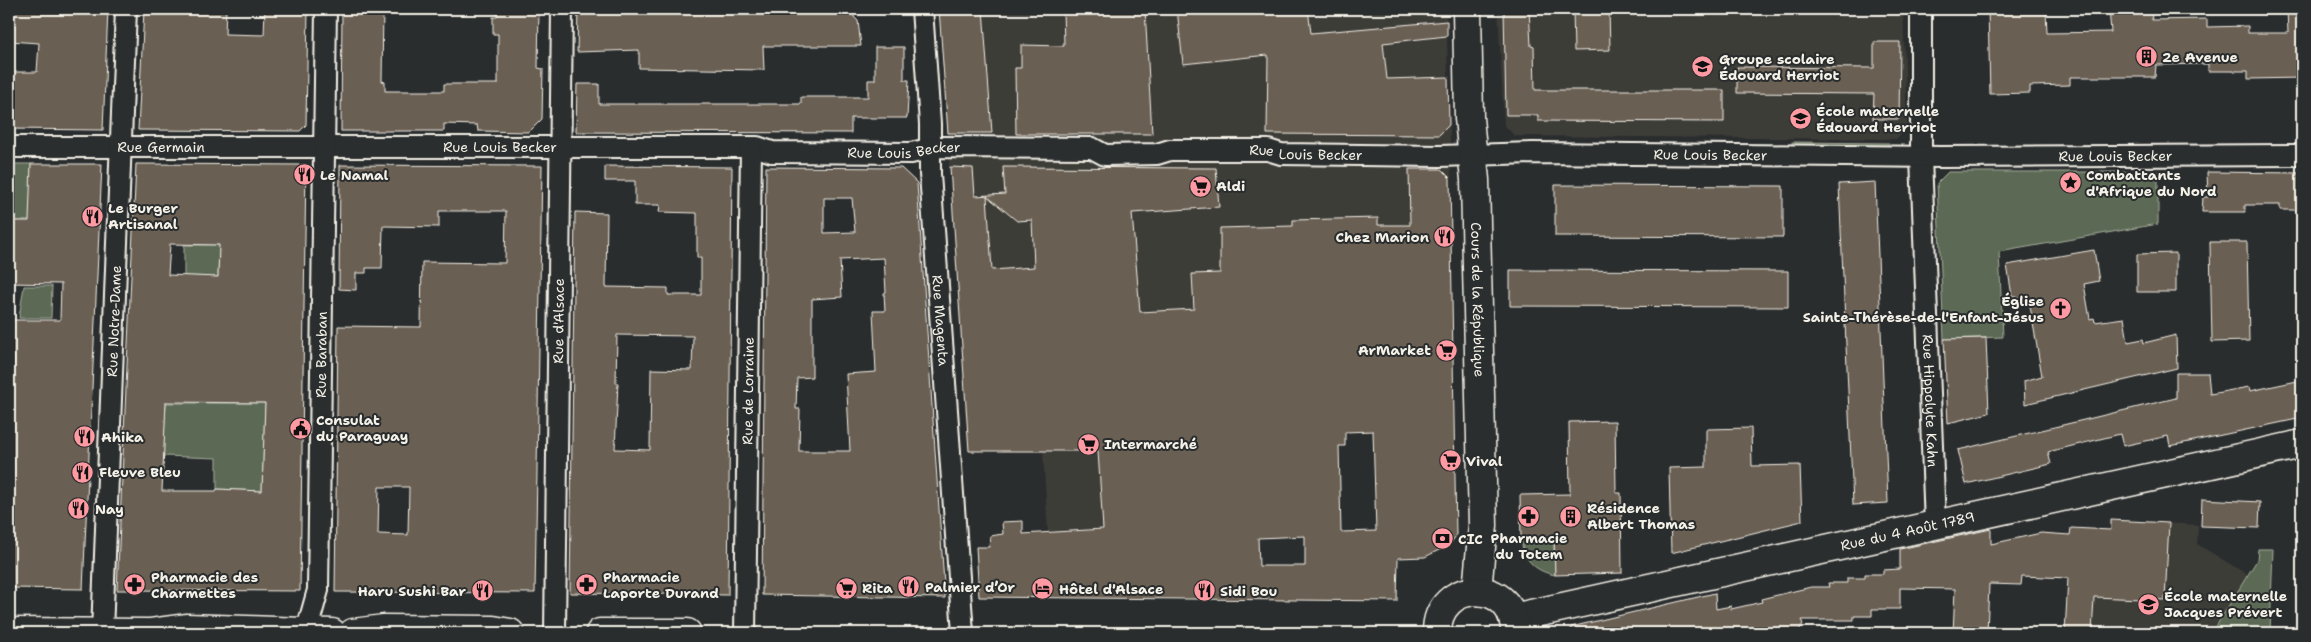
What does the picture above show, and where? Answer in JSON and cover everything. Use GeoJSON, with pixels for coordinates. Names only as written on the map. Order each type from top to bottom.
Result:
{"type":"FeatureCollection","features":[{"type":"Feature","properties":{"kind":"main road","name":"Cours de la République"},"geometry":{"type":"LineString","coordinates":[[1467,9],[1469,118],[1473,154],[1482,525],[1477,591]]}},
{"type":"Feature","properties":{"kind":"main road","name":"Rue du 4 Août 1789"},"geometry":{"type":"LineString","coordinates":[[1514,626],[1935,525],[2302,444]]}},
{"type":"Feature","properties":{"kind":"main road"},"geometry":{"type":"LineString","coordinates":[[1437,633],[1439,618],[1447,604],[1460,594],[1477,591],[1495,596],[1509,609],[1514,626]]}},
{"type":"Feature","properties":{"kind":"main road"},"geometry":{"type":"LineString","coordinates":[[9,632],[149,633],[186,628],[242,628],[267,632],[308,626],[332,633]]}},
{"type":"Feature","properties":{"kind":"main road"},"geometry":{"type":"LineString","coordinates":[[353,633],[384,629],[493,630],[510,633]]}},
{"type":"Feature","properties":{"kind":"main road"},"geometry":{"type":"LineString","coordinates":[[600,633],[687,633]]}},
{"type":"Feature","properties":{"kind":"street","name":"Rue Notre-Dame"},"geometry":{"type":"LineString","coordinates":[[102,633],[126,9]]}},
{"type":"Feature","properties":{"kind":"street","name":"Rue Baraban"},"geometry":{"type":"LineString","coordinates":[[308,626],[318,590],[320,152],[326,9]]}},
{"type":"Feature","properties":{"kind":"street","name":"Rue d'Alsace"},"geometry":{"type":"LineString","coordinates":[[555,633],[562,9]]}},
{"type":"Feature","properties":{"kind":"street","name":"Rue Magenta"},"geometry":{"type":"LineString","coordinates":[[922,9],[963,633]]}},
{"type":"Feature","properties":{"kind":"street","name":"Rue Hippolyte Kahn"},"geometry":{"type":"LineString","coordinates":[[1921,9],[1921,157],[1935,525]]}},
{"type":"Feature","properties":{"kind":"street","name":"Rue Germain"},"geometry":{"type":"LineString","coordinates":[[9,147],[120,146],[320,152]]}},
{"type":"Feature","properties":{"kind":"street","name":"Rue Louis Becker"},"geometry":{"type":"LineString","coordinates":[[320,152],[559,147],[751,147],[772,152],[912,153],[951,147],[1092,148],[1105,155],[1157,154],[1170,150],[1268,150],[1281,154],[1440,156],[1542,153],[1921,157],[2302,155]]}},
{"type":"Feature","properties":{"kind":"street","name":"Rue de Lorraine"},"geometry":{"type":"LineString","coordinates":[[745,633],[751,147]]}},
{"type":"Feature","properties":{"kind":"shaded area"},"geometry":{"type":"Polygon","coordinates":[[[939,9],[1446,9],[1451,175],[1449,269],[1137,526],[1048,532],[1043,452],[968,451],[939,9]]]}},
{"type":"Feature","properties":{"kind":"shaded area","name":"Groupe scolaire Édouard Herriot"},"geometry":{"type":"Polygon","coordinates":[[[1498,9],[1903,9],[1907,128],[1896,139],[1515,136],[1504,125],[1498,9]]]}},
{"type":"Feature","properties":{"kind":"shaded area","name":"École maternelle Jacques Prévert"},"geometry":{"type":"Polygon","coordinates":[[[2111,520],[2198,525],[2197,544],[2248,575],[2212,633],[2065,633],[2071,528],[2111,530],[2111,520]]]}},
{"type":"Feature","properties":{"kind":"green space"},"geometry":{"type":"Polygon","coordinates":[[[1792,142],[1889,143],[1889,148],[1792,147],[1792,142]]]}},
{"type":"Feature","properties":{"kind":"green space"},"geometry":{"type":"Polygon","coordinates":[[[9,164],[31,164],[30,221],[9,221],[9,164]]]}},
{"type":"Feature","properties":{"kind":"green space"},"geometry":{"type":"Polygon","coordinates":[[[1948,172],[2158,172],[2158,224],[1999,252],[2003,337],[1944,339],[1937,183],[1948,172]]]}},
{"type":"Feature","properties":{"kind":"green space"},"geometry":{"type":"Polygon","coordinates":[[[184,245],[219,245],[218,277],[184,276],[184,245]]]}},
{"type":"Feature","properties":{"kind":"green space"},"geometry":{"type":"Polygon","coordinates":[[[24,286],[52,286],[51,318],[19,318],[24,286]]]}},
{"type":"Feature","properties":{"kind":"green space"},"geometry":{"type":"Polygon","coordinates":[[[166,403],[265,403],[262,491],[217,489],[217,458],[163,456],[166,403]]]}},
{"type":"Feature","properties":{"kind":"green space"},"geometry":{"type":"Polygon","coordinates":[[[1554,538],[1555,575],[1541,570],[1531,563],[1524,552],[1521,539],[1554,538]]]}},
{"type":"Feature","properties":{"kind":"green space"},"geometry":{"type":"Polygon","coordinates":[[[2258,549],[2273,549],[2270,633],[2212,633],[2257,560],[2258,549]]]}},
{"type":"Feature","properties":{"kind":"building"},"geometry":{"type":"Polygon","coordinates":[[[9,9],[108,9],[103,130],[9,129],[9,72],[37,72],[39,43],[9,41],[9,9]]]}},
{"type":"Feature","properties":{"kind":"building"},"geometry":{"type":"Polygon","coordinates":[[[144,9],[226,9],[225,34],[264,35],[265,9],[308,9],[306,125],[300,131],[138,130],[144,9]]]}},
{"type":"Feature","properties":{"kind":"building"},"geometry":{"type":"Polygon","coordinates":[[[342,9],[383,9],[382,81],[385,82],[385,91],[444,91],[444,84],[498,84],[498,34],[493,34],[493,17],[497,17],[497,9],[539,9],[538,68],[543,69],[542,119],[529,132],[478,131],[477,125],[444,124],[444,131],[341,131],[342,9]]]}},
{"type":"Feature","properties":{"kind":"building"},"geometry":{"type":"Polygon","coordinates":[[[578,9],[854,9],[854,17],[858,21],[861,46],[763,46],[764,70],[639,68],[639,50],[577,52],[578,9]]]}},
{"type":"Feature","properties":{"kind":"building"},"geometry":{"type":"Polygon","coordinates":[[[939,9],[983,9],[992,133],[948,133],[939,9]]]}},
{"type":"Feature","properties":{"kind":"building"},"geometry":{"type":"Polygon","coordinates":[[[1063,9],[1145,9],[1152,134],[1016,134],[1015,68],[1021,68],[1021,45],[1064,46],[1063,9]]]}},
{"type":"Feature","properties":{"kind":"building"},"geometry":{"type":"Polygon","coordinates":[[[1177,9],[1308,9],[1311,33],[1447,21],[1447,36],[1383,43],[1387,79],[1448,77],[1449,125],[1439,135],[1267,134],[1268,55],[1183,64],[1177,9]]]}},
{"type":"Feature","properties":{"kind":"building"},"geometry":{"type":"Polygon","coordinates":[[[1504,9],[1529,9],[1531,46],[1534,47],[1535,90],[1724,90],[1724,122],[1538,121],[1538,115],[1506,115],[1504,9]]]}},
{"type":"Feature","properties":{"kind":"building"},"geometry":{"type":"Polygon","coordinates":[[[1573,9],[1609,9],[1610,50],[1574,51],[1573,9]]]}},
{"type":"Feature","properties":{"kind":"building","name":"2e Avenue"},"geometry":{"type":"Polygon","coordinates":[[[1988,9],[2046,9],[2047,33],[2111,32],[2109,9],[2151,9],[2152,20],[2207,19],[2207,27],[2248,26],[2248,33],[2288,33],[2287,9],[2302,9],[2302,78],[2248,79],[2248,71],[2208,71],[2208,64],[2156,65],[2155,77],[2070,77],[2070,85],[2030,86],[2030,93],[1990,94],[1988,9]]]}},
{"type":"Feature","properties":{"kind":"building"},"geometry":{"type":"Polygon","coordinates":[[[1874,42],[1900,42],[1899,119],[1873,119],[1874,94],[1737,93],[1737,67],[1874,68],[1874,42]]]}},
{"type":"Feature","properties":{"kind":"building"},"geometry":{"type":"Polygon","coordinates":[[[875,47],[904,47],[904,80],[909,80],[907,118],[851,118],[851,133],[576,132],[577,84],[599,84],[599,104],[801,104],[801,97],[868,97],[868,80],[875,80],[875,47]]]}},
{"type":"Feature","properties":{"kind":"building"},"geometry":{"type":"Polygon","coordinates":[[[31,164],[102,164],[83,589],[9,588],[9,412],[11,412],[14,355],[9,354],[9,320],[60,320],[61,284],[9,283],[9,221],[29,221],[31,164]]]}},
{"type":"Feature","properties":{"kind":"building"},"geometry":{"type":"Polygon","coordinates":[[[136,164],[306,165],[300,591],[117,590],[136,164]],[[170,244],[168,275],[218,277],[219,245],[170,244]],[[166,402],[162,491],[216,491],[217,489],[262,491],[265,403],[166,402]]]}},
{"type":"Feature","properties":{"kind":"building"},"geometry":{"type":"Polygon","coordinates":[[[340,165],[542,166],[535,593],[335,592],[338,326],[421,327],[422,262],[505,263],[506,211],[439,211],[439,227],[383,226],[382,268],[366,268],[366,273],[356,273],[356,290],[339,289],[340,165]],[[379,487],[378,534],[408,535],[409,487],[379,487]]]}},
{"type":"Feature","properties":{"kind":"building"},"geometry":{"type":"Polygon","coordinates":[[[605,166],[732,167],[728,595],[570,593],[575,212],[607,213],[606,287],[668,288],[668,295],[701,295],[701,258],[697,258],[697,213],[659,212],[660,205],[635,205],[635,181],[605,181],[605,166]],[[617,335],[616,383],[618,383],[615,449],[650,450],[651,369],[692,370],[693,336],[617,335]]]}},
{"type":"Feature","properties":{"kind":"building"},"geometry":{"type":"Polygon","coordinates":[[[766,167],[901,168],[917,183],[945,598],[762,595],[766,167]],[[824,198],[824,233],[855,232],[852,198],[824,198]],[[884,258],[840,260],[842,297],[812,299],[812,377],[797,378],[796,409],[800,409],[799,451],[850,451],[846,374],[876,372],[873,311],[885,311],[884,258]]]}},
{"type":"Feature","properties":{"kind":"building"},"geometry":{"type":"Polygon","coordinates":[[[950,167],[973,168],[975,196],[1005,194],[1003,167],[1216,168],[1219,207],[1132,213],[1140,312],[1194,309],[1192,274],[1220,273],[1220,228],[1293,226],[1293,220],[1378,218],[1378,225],[1410,225],[1409,169],[1441,169],[1450,178],[1456,536],[1449,545],[1425,557],[1398,558],[1397,601],[979,597],[976,547],[989,547],[990,536],[1003,534],[1002,522],[1023,521],[1023,534],[1103,529],[1098,451],[969,451],[950,167]],[[987,196],[992,270],[1034,267],[1032,220],[1017,221],[987,196]],[[1373,431],[1345,432],[1345,446],[1339,446],[1341,532],[1376,531],[1373,431]],[[1305,536],[1258,538],[1259,566],[1305,566],[1305,536]]]}},
{"type":"Feature","properties":{"kind":"building"},"geometry":{"type":"Polygon","coordinates":[[[2207,172],[2302,173],[2302,210],[2280,210],[2280,205],[2245,205],[2245,212],[2202,212],[2203,197],[2208,197],[2207,172]]]}},
{"type":"Feature","properties":{"kind":"building"},"geometry":{"type":"Polygon","coordinates":[[[1875,182],[1888,503],[1853,505],[1839,184],[1875,182]]]}},
{"type":"Feature","properties":{"kind":"building"},"geometry":{"type":"Polygon","coordinates":[[[1555,185],[1783,186],[1783,237],[1555,236],[1555,185]]]}},
{"type":"Feature","properties":{"kind":"building"},"geometry":{"type":"Polygon","coordinates":[[[2210,242],[2247,242],[2249,341],[2212,342],[2210,242]]]}},
{"type":"Feature","properties":{"kind":"building"},"geometry":{"type":"Polygon","coordinates":[[[2094,250],[2099,281],[2084,284],[2090,319],[2094,318],[2095,322],[2124,318],[2128,342],[2143,339],[2144,343],[2176,335],[2177,368],[2025,404],[2024,381],[2042,376],[2029,300],[2018,301],[2017,296],[2012,296],[2007,265],[2094,250]]]}},
{"type":"Feature","properties":{"kind":"building"},"geometry":{"type":"Polygon","coordinates":[[[2176,253],[2176,292],[2137,292],[2137,254],[2176,253]]]}},
{"type":"Feature","properties":{"kind":"building"},"geometry":{"type":"Polygon","coordinates":[[[1510,270],[1788,271],[1788,307],[1510,306],[1510,270]]]}},
{"type":"Feature","properties":{"kind":"building"},"geometry":{"type":"Polygon","coordinates":[[[1986,338],[1989,413],[1948,423],[1944,339],[1986,338]]]}},
{"type":"Feature","properties":{"kind":"building"},"geometry":{"type":"Polygon","coordinates":[[[2176,373],[2208,373],[2210,394],[2249,387],[2250,391],[2302,380],[2302,418],[2170,446],[2168,436],[2123,446],[2120,434],[2048,452],[2051,464],[1966,484],[1958,450],[2176,398],[2176,373]]]}},
{"type":"Feature","properties":{"kind":"building","name":"Résidence Albert Thomas"},"geometry":{"type":"Polygon","coordinates":[[[1615,421],[1616,493],[1621,493],[1622,573],[1555,575],[1554,538],[1521,539],[1520,495],[1570,494],[1569,422],[1615,421]]]}},
{"type":"Feature","properties":{"kind":"building"},"geometry":{"type":"Polygon","coordinates":[[[1751,428],[1752,466],[1800,465],[1802,521],[1671,553],[1669,468],[1706,467],[1706,429],[1751,428]]]}},
{"type":"Feature","properties":{"kind":"building"},"geometry":{"type":"Polygon","coordinates":[[[2202,499],[2260,502],[2259,528],[2201,526],[2202,499]]]}},
{"type":"Feature","properties":{"kind":"building"},"geometry":{"type":"Polygon","coordinates":[[[2111,520],[2169,523],[2165,600],[2094,597],[2092,633],[2065,633],[2068,578],[2022,576],[2021,585],[1989,584],[1987,633],[1953,633],[1955,589],[1900,588],[1900,609],[1872,609],[1872,616],[1854,616],[1854,620],[1801,620],[1803,624],[1797,633],[1571,633],[1571,627],[1715,593],[1716,609],[1731,606],[1731,609],[1762,602],[1761,599],[1811,587],[1829,587],[1828,583],[1847,583],[1847,578],[1865,578],[1865,574],[1883,574],[1883,570],[1900,569],[1900,549],[1991,529],[1991,544],[2041,533],[2070,535],[2071,528],[2111,530],[2111,520]]]}},
{"type":"Feature","properties":{"kind":"place","name":"2e Avenue"},"geometry":{"type":"Point","coordinates":[2146,57]}},
{"type":"Feature","properties":{"kind":"place","name":"Groupe scolaire Édouard Herriot"},"geometry":{"type":"Point","coordinates":[1703,67]}},
{"type":"Feature","properties":{"kind":"place","name":"École maternelle Édouard Herriot"},"geometry":{"type":"Point","coordinates":[1800,119]}},
{"type":"Feature","properties":{"kind":"place","name":"Le Namal"},"geometry":{"type":"Point","coordinates":[304,175]}},
{"type":"Feature","properties":{"kind":"place","name":"Combattants d'Afrique du Nord"},"geometry":{"type":"Point","coordinates":[2070,183]}},
{"type":"Feature","properties":{"kind":"place","name":"Aldi"},"geometry":{"type":"Point","coordinates":[1200,186]}},
{"type":"Feature","properties":{"kind":"place","name":"Le Burger Artisanal"},"geometry":{"type":"Point","coordinates":[92,216]}},
{"type":"Feature","properties":{"kind":"place","name":"Chez Marion"},"geometry":{"type":"Point","coordinates":[1445,237]}},
{"type":"Feature","properties":{"kind":"place","name":"Église Sainte-Thérèse-de-l'Enfant-Jésus"},"geometry":{"type":"Point","coordinates":[2060,309]}},
{"type":"Feature","properties":{"kind":"place","name":"ArMarket"},"geometry":{"type":"Point","coordinates":[1447,350]}},
{"type":"Feature","properties":{"kind":"place","name":"Consulat du Paraguay"},"geometry":{"type":"Point","coordinates":[300,428]}},
{"type":"Feature","properties":{"kind":"place","name":"Ahika"},"geometry":{"type":"Point","coordinates":[85,437]}},
{"type":"Feature","properties":{"kind":"place","name":"Intermarché"},"geometry":{"type":"Point","coordinates":[1088,444]}},
{"type":"Feature","properties":{"kind":"place","name":"Vival"},"geometry":{"type":"Point","coordinates":[1450,461]}},
{"type":"Feature","properties":{"kind":"place","name":"Fleuve Bleu"},"geometry":{"type":"Point","coordinates":[83,472]}},
{"type":"Feature","properties":{"kind":"place","name":"Nay"},"geometry":{"type":"Point","coordinates":[79,509]}},
{"type":"Feature","properties":{"kind":"place","name":"Pharmacie du Totem"},"geometry":{"type":"Point","coordinates":[1529,516]}},
{"type":"Feature","properties":{"kind":"place","name":"Résidence Albert Thomas"},"geometry":{"type":"Point","coordinates":[1571,516]}},
{"type":"Feature","properties":{"kind":"place","name":"CIC"},"geometry":{"type":"Point","coordinates":[1442,539]}},
{"type":"Feature","properties":{"kind":"place","name":"Pharmacie des Charmettes"},"geometry":{"type":"Point","coordinates":[135,585]}},
{"type":"Feature","properties":{"kind":"place","name":"Pharmacie Laporte Durand"},"geometry":{"type":"Point","coordinates":[587,585]}},
{"type":"Feature","properties":{"kind":"place","name":"Palmier d’Or"},"geometry":{"type":"Point","coordinates":[909,587]}},
{"type":"Feature","properties":{"kind":"place","name":"Rita"},"geometry":{"type":"Point","coordinates":[846,588]}},
{"type":"Feature","properties":{"kind":"place","name":"Hôtel d'Alsace"},"geometry":{"type":"Point","coordinates":[1043,589]}},
{"type":"Feature","properties":{"kind":"place","name":"Haru Sushi Bar"},"geometry":{"type":"Point","coordinates":[482,591]}},
{"type":"Feature","properties":{"kind":"place","name":"Sidi Bou"},"geometry":{"type":"Point","coordinates":[1204,591]}},
{"type":"Feature","properties":{"kind":"place","name":"École maternelle Jacques Prévert"},"geometry":{"type":"Point","coordinates":[2148,604]}}]}
